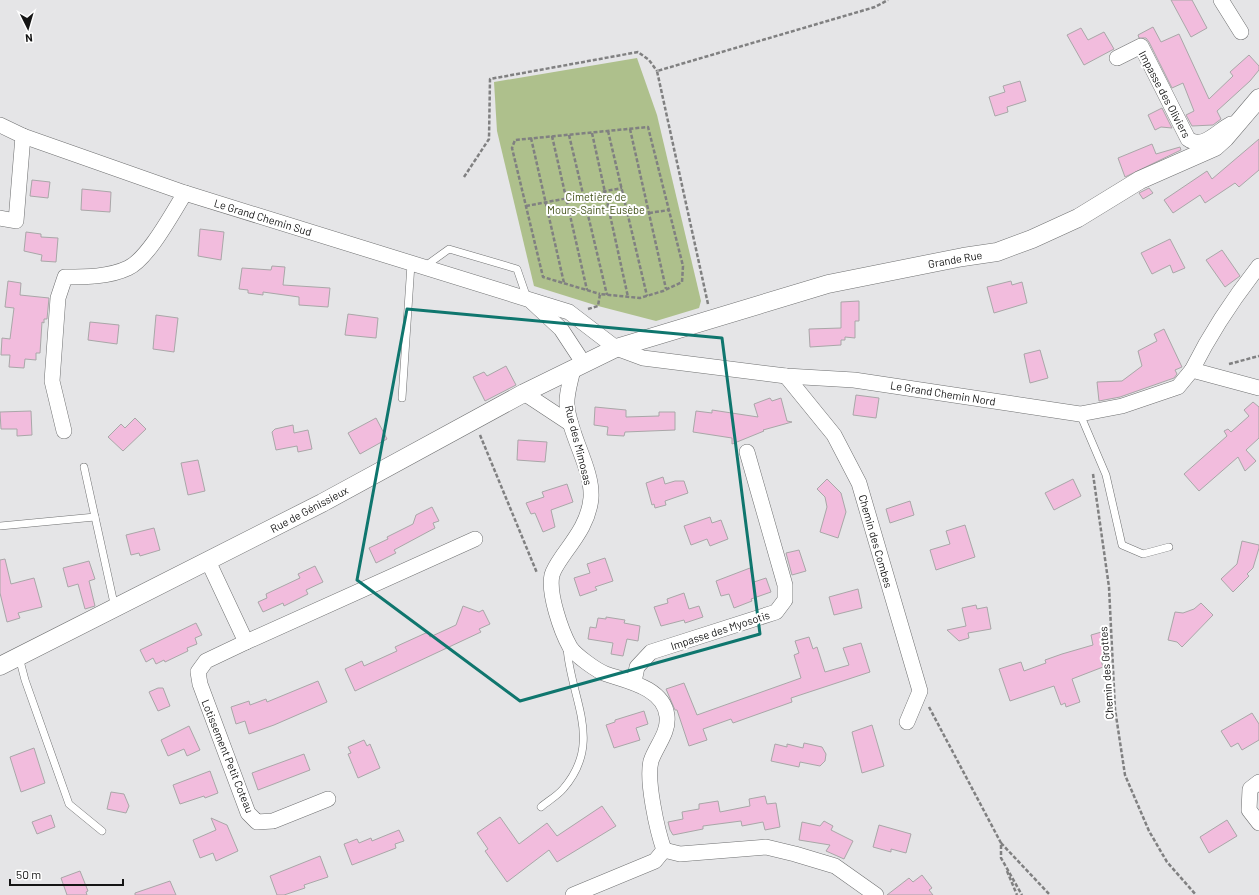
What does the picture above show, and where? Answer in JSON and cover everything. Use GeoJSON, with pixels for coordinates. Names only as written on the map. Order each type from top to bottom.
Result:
{"type":"FeatureCollection","features":[{"type":"Feature","properties":{"kind":"street"},"geometry":{"type":"LineString","coordinates":[[1221,0],[1241,32]]}},
{"type":"Feature","properties":{"kind":"street","name":"Impasse des Oliviers"},"geometry":{"type":"LineString","coordinates":[[1117,58],[1141,46],[1188,138],[1191,141],[1198,143],[1207,140],[1231,124],[1235,126]]}},
{"type":"Feature","properties":{"kind":"street","name":"Grande Rue"},"geometry":{"type":"LineString","coordinates":[[616,348],[711,318],[828,284],[963,257],[997,252],[1025,242],[1078,218],[1140,180],[1215,147],[1259,98]]}},
{"type":"Feature","properties":{"kind":"street","name":"Le Grand Chemin Sud"},"geometry":{"type":"LineString","coordinates":[[0,125],[23,136],[185,193],[569,312],[616,348]]}},
{"type":"Feature","properties":{"kind":"street"},"geometry":{"type":"LineString","coordinates":[[0,218],[16,221],[23,136]]}},
{"type":"Feature","properties":{"kind":"street"},"geometry":{"type":"LineString","coordinates":[[64,431],[52,381],[58,298],[65,277],[99,276],[129,268],[151,247],[185,193]]}},
{"type":"Feature","properties":{"kind":"street","name":"Le Grand Chemin Nord"},"geometry":{"type":"LineString","coordinates":[[616,348],[643,358],[786,376],[854,380],[1080,414],[1122,406],[1178,387],[1192,370],[1207,340],[1234,297],[1259,266]]}},
{"type":"Feature","properties":{"kind":"street"},"geometry":{"type":"LineString","coordinates":[[528,299],[561,329],[578,366]]}},
{"type":"Feature","properties":{"kind":"street","name":"Rue de Génissieux"},"geometry":{"type":"LineString","coordinates":[[0,666],[322,503],[524,393],[616,348]]}},
{"type":"Feature","properties":{"kind":"street","name":"Rue des Mimosas"},"geometry":{"type":"LineString","coordinates":[[578,366],[567,404],[576,442],[586,468],[591,496],[589,513],[582,528],[552,575],[553,599],[558,620],[571,648],[592,665],[605,673],[634,682],[652,693],[663,704],[667,716],[665,734],[652,760],[649,775],[657,828],[664,850]]}},
{"type":"Feature","properties":{"kind":"street"},"geometry":{"type":"LineString","coordinates":[[1192,370],[1259,388]]}},
{"type":"Feature","properties":{"kind":"street","name":"Chemin des Combes"},"geometry":{"type":"LineString","coordinates":[[786,376],[834,435],[859,483],[920,691]]}},
{"type":"Feature","properties":{"kind":"street"},"geometry":{"type":"LineString","coordinates":[[524,393],[571,424]]}},
{"type":"Feature","properties":{"kind":"street","name":"Impasse des Myosotis"},"geometry":{"type":"LineString","coordinates":[[634,682],[637,667],[651,652],[776,612],[785,600],[785,585],[747,452]]}},
{"type":"Feature","properties":{"kind":"street","name":"Lotissement Petit Coteau"},"geometry":{"type":"LineString","coordinates":[[328,800],[273,821],[257,822],[248,813],[200,684],[198,672],[206,661],[475,540]]}},
{"type":"Feature","properties":{"kind":"street"},"geometry":{"type":"LineString","coordinates":[[208,561],[246,642]]}},
{"type":"Feature","properties":{"kind":"street"},"geometry":{"type":"LineString","coordinates":[[907,722],[920,691]]}},
{"type":"Feature","properties":{"kind":"street"},"geometry":{"type":"LineString","coordinates":[[1259,782],[1250,789],[1249,810],[1259,823]]}},
{"type":"Feature","properties":{"kind":"street"},"geometry":{"type":"LineString","coordinates":[[573,895],[655,861],[664,850],[680,854],[766,848],[795,854],[835,866],[876,895]]}},
{"type":"Feature","properties":{"kind":"lane"},"geometry":{"type":"LineString","coordinates":[[402,398],[417,266],[449,248],[517,269],[528,299]]}},
{"type":"Feature","properties":{"kind":"lane"},"geometry":{"type":"LineString","coordinates":[[1080,414],[1106,475],[1122,545],[1142,554],[1169,547]]}},
{"type":"Feature","properties":{"kind":"lane"},"geometry":{"type":"LineString","coordinates":[[84,467],[115,608]]}},
{"type":"Feature","properties":{"kind":"lane"},"geometry":{"type":"LineString","coordinates":[[0,526],[95,516]]}},
{"type":"Feature","properties":{"kind":"lane"},"geometry":{"type":"LineString","coordinates":[[541,807],[563,789],[576,769],[584,748],[584,723],[568,664],[566,638]]}},
{"type":"Feature","properties":{"kind":"lane"},"geometry":{"type":"LineString","coordinates":[[19,657],[25,680],[69,804],[102,831]]}},
{"type":"Feature","properties":{"kind":"path"},"geometry":{"type":"LineString","coordinates":[[657,71],[875,7],[888,0]]}},
{"type":"Feature","properties":{"kind":"path"},"geometry":{"type":"LineString","coordinates":[[464,177],[489,138],[490,79],[638,52],[649,60],[657,71],[711,318]]}},
{"type":"Feature","properties":{"kind":"path"},"geometry":{"type":"LineString","coordinates":[[648,127],[682,266],[682,282],[640,298],[600,294],[543,277],[512,148],[515,140],[630,129],[648,127]]}},
{"type":"Feature","properties":{"kind":"path"},"geometry":{"type":"LineString","coordinates":[[630,129],[666,289]]}},
{"type":"Feature","properties":{"kind":"path"},"geometry":{"type":"LineString","coordinates":[[608,131],[647,296]]}},
{"type":"Feature","properties":{"kind":"path"},"geometry":{"type":"LineString","coordinates":[[592,132],[628,297]]}},
{"type":"Feature","properties":{"kind":"path"},"geometry":{"type":"LineString","coordinates":[[569,134],[608,295]]}},
{"type":"Feature","properties":{"kind":"path"},"geometry":{"type":"LineString","coordinates":[[552,136],[587,290]]}},
{"type":"Feature","properties":{"kind":"path"},"geometry":{"type":"LineString","coordinates":[[531,138],[564,283]]}},
{"type":"Feature","properties":{"kind":"path"},"geometry":{"type":"LineString","coordinates":[[526,206],[622,188]]}},
{"type":"Feature","properties":{"kind":"path"},"geometry":{"type":"LineString","coordinates":[[649,213],[668,210]]}},
{"type":"Feature","properties":{"kind":"path"},"geometry":{"type":"LineString","coordinates":[[598,306],[600,294]]}},
{"type":"Feature","properties":{"kind":"path"},"geometry":{"type":"LineString","coordinates":[[474,420],[538,577]]}},
{"type":"Feature","properties":{"kind":"path","name":"Chemin des Grottes"},"geometry":{"type":"LineString","coordinates":[[1092,469],[1109,588],[1115,709],[1125,775],[1149,831],[1167,862],[1196,895]]}},
{"type":"Feature","properties":{"kind":"path"},"geometry":{"type":"LineString","coordinates":[[920,691],[1001,843],[1050,895]]}},
{"type":"Feature","properties":{"kind":"path"},"geometry":{"type":"LineString","coordinates":[[1001,843],[1001,858],[1017,895]]}},
{"type":"Feature","properties":{"kind":"path"},"geometry":{"type":"LineString","coordinates":[[1001,858],[1022,895]]}},
{"type":"Feature","properties":{"kind":"highlighted area"},"geometry":{"type":"Polygon","coordinates":[[[407,309],[722,338],[760,634],[520,701],[357,580],[407,309]]]}},
{"type":"Feature","properties":{"kind":"green space","name":"Cimetière de Mours-Saint-Eusèbe"},"geometry":{"type":"Polygon","coordinates":[[[637,58],[657,115],[701,301],[699,308],[656,321],[598,306],[534,286],[497,131],[494,82],[637,58]]]}},
{"type":"Feature","properties":{"kind":"building"},"geometry":{"type":"Polygon","coordinates":[[[1171,0],[1192,0],[1207,28],[1191,37],[1171,0]]]}},
{"type":"Feature","properties":{"kind":"building"},"geometry":{"type":"Polygon","coordinates":[[[1153,27],[1161,42],[1179,34],[1209,99],[1233,76],[1230,72],[1249,55],[1259,66],[1259,70],[1250,81],[1217,111],[1221,119],[1213,125],[1192,126],[1186,115],[1194,111],[1183,83],[1172,88],[1149,42],[1146,38],[1139,38],[1138,35],[1153,27]]]}},
{"type":"Feature","properties":{"kind":"building"},"geometry":{"type":"Polygon","coordinates":[[[1081,28],[1088,40],[1104,32],[1114,49],[1084,65],[1067,35],[1081,28]]]}},
{"type":"Feature","properties":{"kind":"building"},"geometry":{"type":"Polygon","coordinates":[[[1020,81],[1026,101],[1007,107],[1008,112],[995,116],[989,97],[1005,92],[1003,86],[1020,81]]]}},
{"type":"Feature","properties":{"kind":"building"},"geometry":{"type":"Polygon","coordinates":[[[1162,108],[1172,128],[1161,127],[1155,130],[1148,115],[1162,108]]]}},
{"type":"Feature","properties":{"kind":"building"},"geometry":{"type":"Polygon","coordinates":[[[1259,139],[1259,170],[1239,187],[1235,183],[1205,203],[1200,195],[1173,213],[1164,200],[1207,171],[1212,179],[1259,139]]]}},
{"type":"Feature","properties":{"kind":"building"},"geometry":{"type":"Polygon","coordinates":[[[1152,144],[1156,154],[1180,147],[1181,150],[1125,177],[1118,158],[1152,144]]]}},
{"type":"Feature","properties":{"kind":"building"},"geometry":{"type":"Polygon","coordinates":[[[32,180],[50,182],[48,198],[30,196],[32,180]]]}},
{"type":"Feature","properties":{"kind":"building"},"geometry":{"type":"Polygon","coordinates":[[[1149,188],[1153,193],[1143,199],[1139,193],[1149,188]]]}},
{"type":"Feature","properties":{"kind":"building"},"geometry":{"type":"Polygon","coordinates":[[[82,189],[111,192],[110,212],[81,210],[82,189]]]}},
{"type":"Feature","properties":{"kind":"building"},"geometry":{"type":"Polygon","coordinates":[[[200,229],[224,232],[221,260],[198,256],[200,229]]]}},
{"type":"Feature","properties":{"kind":"building"},"geometry":{"type":"Polygon","coordinates":[[[26,232],[41,234],[41,237],[58,238],[56,262],[41,261],[42,255],[24,251],[26,232]]]}},
{"type":"Feature","properties":{"kind":"building"},"geometry":{"type":"Polygon","coordinates":[[[1170,239],[1185,268],[1173,273],[1170,265],[1152,274],[1141,253],[1170,239]]]}},
{"type":"Feature","properties":{"kind":"building"},"geometry":{"type":"Polygon","coordinates":[[[1222,250],[1240,276],[1225,287],[1206,260],[1222,250]]]}},
{"type":"Feature","properties":{"kind":"building"},"geometry":{"type":"Polygon","coordinates":[[[272,266],[285,267],[283,285],[330,288],[328,307],[299,305],[299,297],[263,292],[263,295],[248,293],[248,290],[239,289],[242,268],[271,270],[272,266]]]}},
{"type":"Feature","properties":{"kind":"building"},"geometry":{"type":"Polygon","coordinates":[[[8,281],[21,283],[20,295],[49,298],[47,319],[44,319],[44,323],[42,322],[40,353],[36,353],[36,360],[25,359],[24,368],[9,367],[10,355],[1,355],[2,338],[10,339],[14,308],[5,307],[8,281]]]}},
{"type":"Feature","properties":{"kind":"building"},"geometry":{"type":"Polygon","coordinates":[[[1011,281],[1012,285],[1022,282],[1027,303],[994,313],[987,287],[1011,281]]]}},
{"type":"Feature","properties":{"kind":"building"},"geometry":{"type":"Polygon","coordinates":[[[859,301],[859,321],[855,321],[855,338],[845,337],[845,340],[841,340],[841,345],[810,347],[809,329],[841,328],[841,302],[859,301]]]}},
{"type":"Feature","properties":{"kind":"building"},"geometry":{"type":"Polygon","coordinates":[[[348,314],[378,318],[376,338],[345,335],[348,314]]]}},
{"type":"Feature","properties":{"kind":"building"},"geometry":{"type":"Polygon","coordinates":[[[156,315],[178,318],[174,352],[153,349],[156,315]]]}},
{"type":"Feature","properties":{"kind":"building"},"geometry":{"type":"Polygon","coordinates":[[[90,322],[119,325],[117,344],[88,340],[90,322]]]}},
{"type":"Feature","properties":{"kind":"building"},"geometry":{"type":"Polygon","coordinates":[[[1164,329],[1182,367],[1175,370],[1177,374],[1174,378],[1120,397],[1099,401],[1097,382],[1122,381],[1142,366],[1138,351],[1157,341],[1154,334],[1164,329]]]}},
{"type":"Feature","properties":{"kind":"building"},"geometry":{"type":"Polygon","coordinates":[[[1040,350],[1048,378],[1030,383],[1024,354],[1040,350]]]}},
{"type":"Feature","properties":{"kind":"building"},"geometry":{"type":"Polygon","coordinates":[[[506,366],[516,385],[485,401],[473,377],[484,372],[487,376],[506,366]]]}},
{"type":"Feature","properties":{"kind":"building"},"geometry":{"type":"Polygon","coordinates":[[[856,395],[879,398],[876,418],[853,415],[856,395]]]}},
{"type":"Feature","properties":{"kind":"building"},"geometry":{"type":"Polygon","coordinates":[[[770,398],[772,401],[781,398],[787,421],[792,422],[763,430],[764,431],[732,444],[732,438],[693,432],[696,411],[712,413],[712,410],[758,417],[754,404],[770,398]]]}},
{"type":"Feature","properties":{"kind":"building"},"geometry":{"type":"Polygon","coordinates":[[[1253,402],[1259,407],[1259,438],[1246,450],[1256,461],[1245,471],[1238,457],[1199,491],[1184,474],[1227,436],[1224,431],[1228,429],[1231,432],[1249,416],[1244,410],[1253,402]]]}},
{"type":"Feature","properties":{"kind":"building"},"geometry":{"type":"Polygon","coordinates":[[[595,407],[626,410],[626,417],[659,416],[659,412],[675,412],[675,430],[625,432],[624,436],[607,435],[608,427],[594,425],[595,407]]]}},
{"type":"Feature","properties":{"kind":"building"},"geometry":{"type":"Polygon","coordinates":[[[31,411],[32,435],[17,436],[17,429],[1,429],[0,412],[31,411]]]}},
{"type":"Feature","properties":{"kind":"building"},"geometry":{"type":"Polygon","coordinates":[[[135,418],[146,429],[123,451],[108,437],[121,424],[125,428],[135,418]]]}},
{"type":"Feature","properties":{"kind":"building"},"geometry":{"type":"Polygon","coordinates":[[[376,418],[387,439],[360,454],[348,433],[376,418]]]}},
{"type":"Feature","properties":{"kind":"building"},"geometry":{"type":"Polygon","coordinates":[[[293,425],[294,433],[308,430],[312,449],[298,452],[297,446],[276,450],[272,432],[275,429],[293,425]]]}},
{"type":"Feature","properties":{"kind":"building"},"geometry":{"type":"Polygon","coordinates":[[[518,440],[547,442],[545,462],[517,460],[518,440]]]}},
{"type":"Feature","properties":{"kind":"building"},"geometry":{"type":"Polygon","coordinates":[[[198,460],[205,491],[188,495],[181,463],[198,460]]]}},
{"type":"Feature","properties":{"kind":"building"},"geometry":{"type":"Polygon","coordinates":[[[663,477],[665,484],[675,481],[684,481],[688,493],[665,501],[666,505],[655,508],[654,504],[652,505],[646,483],[663,477]]]}},
{"type":"Feature","properties":{"kind":"building"},"geometry":{"type":"Polygon","coordinates":[[[827,479],[841,493],[846,512],[838,538],[820,532],[827,507],[825,497],[817,489],[827,479]]]}},
{"type":"Feature","properties":{"kind":"building"},"geometry":{"type":"Polygon","coordinates":[[[1073,479],[1081,496],[1054,510],[1045,493],[1073,479]]]}},
{"type":"Feature","properties":{"kind":"building"},"geometry":{"type":"Polygon","coordinates":[[[567,484],[573,502],[551,510],[555,527],[543,532],[535,513],[531,514],[526,503],[544,497],[542,492],[567,484]]]}},
{"type":"Feature","properties":{"kind":"building"},"geometry":{"type":"Polygon","coordinates":[[[910,501],[914,515],[890,523],[886,509],[910,501]]]}},
{"type":"Feature","properties":{"kind":"building"},"geometry":{"type":"Polygon","coordinates":[[[432,507],[439,521],[433,523],[435,528],[394,550],[396,553],[376,563],[369,548],[413,524],[416,515],[432,507]]]}},
{"type":"Feature","properties":{"kind":"building"},"geometry":{"type":"Polygon","coordinates":[[[710,517],[712,523],[721,520],[728,539],[710,546],[707,539],[691,545],[684,526],[710,517]]]}},
{"type":"Feature","properties":{"kind":"building"},"geometry":{"type":"Polygon","coordinates":[[[965,525],[975,557],[936,570],[930,550],[950,544],[946,531],[965,525]]]}},
{"type":"Feature","properties":{"kind":"building"},"geometry":{"type":"Polygon","coordinates":[[[154,528],[160,550],[140,556],[139,553],[131,555],[126,535],[154,528]]]}},
{"type":"Feature","properties":{"kind":"building"},"geometry":{"type":"Polygon","coordinates":[[[1242,541],[1259,545],[1259,548],[1253,568],[1247,574],[1249,576],[1233,592],[1221,579],[1237,564],[1242,541]]]}},
{"type":"Feature","properties":{"kind":"building"},"geometry":{"type":"Polygon","coordinates":[[[799,550],[806,571],[792,575],[786,553],[799,550]]]}},
{"type":"Feature","properties":{"kind":"building"},"geometry":{"type":"Polygon","coordinates":[[[605,558],[613,581],[595,587],[597,590],[580,596],[574,578],[590,573],[587,564],[605,558]]]}},
{"type":"Feature","properties":{"kind":"building"},"geometry":{"type":"Polygon","coordinates":[[[5,559],[11,584],[34,578],[42,607],[18,613],[20,618],[7,622],[0,593],[0,560],[5,559]]]}},
{"type":"Feature","properties":{"kind":"building"},"geometry":{"type":"Polygon","coordinates":[[[89,561],[95,579],[89,581],[95,606],[85,609],[78,584],[68,587],[63,568],[89,561]]]}},
{"type":"Feature","properties":{"kind":"building"},"geometry":{"type":"Polygon","coordinates":[[[315,566],[323,582],[306,590],[308,594],[284,606],[283,603],[263,612],[258,602],[267,598],[266,594],[300,578],[298,574],[315,566]]]}},
{"type":"Feature","properties":{"kind":"building"},"geometry":{"type":"Polygon","coordinates":[[[750,568],[754,582],[766,578],[771,592],[751,599],[752,601],[734,608],[729,594],[721,596],[716,581],[750,568]]]}},
{"type":"Feature","properties":{"kind":"building"},"geometry":{"type":"Polygon","coordinates":[[[858,589],[862,608],[834,615],[829,597],[858,589]]]}},
{"type":"Feature","properties":{"kind":"building"},"geometry":{"type":"Polygon","coordinates":[[[684,593],[689,609],[699,606],[703,617],[685,623],[684,620],[661,626],[654,607],[668,603],[667,599],[684,593]]]}},
{"type":"Feature","properties":{"kind":"building"},"geometry":{"type":"Polygon","coordinates":[[[1201,603],[1213,615],[1182,647],[1177,642],[1168,640],[1175,612],[1183,613],[1194,609],[1201,603]]]}},
{"type":"Feature","properties":{"kind":"building"},"geometry":{"type":"Polygon","coordinates":[[[976,605],[977,609],[987,607],[991,629],[968,633],[969,638],[959,641],[947,630],[966,626],[962,608],[976,605]]]}},
{"type":"Feature","properties":{"kind":"building"},"geometry":{"type":"Polygon","coordinates":[[[463,606],[479,612],[483,610],[490,624],[479,629],[481,632],[355,691],[345,669],[362,661],[364,666],[397,651],[395,647],[428,632],[430,637],[456,625],[463,606]]]}},
{"type":"Feature","properties":{"kind":"building"},"geometry":{"type":"Polygon","coordinates":[[[606,617],[625,620],[624,623],[640,626],[638,641],[627,639],[623,656],[611,654],[613,643],[588,639],[590,627],[596,628],[598,618],[606,619],[606,617]]]}},
{"type":"Feature","properties":{"kind":"building"},"geometry":{"type":"Polygon","coordinates":[[[196,623],[202,635],[195,638],[197,644],[187,648],[188,651],[165,662],[164,660],[156,664],[153,658],[146,662],[140,650],[196,623]]]}},
{"type":"Feature","properties":{"kind":"building"},"geometry":{"type":"Polygon","coordinates":[[[1105,631],[1112,658],[1101,660],[1103,667],[1072,679],[1080,702],[1066,707],[1065,703],[1061,705],[1054,686],[1010,701],[999,669],[1021,662],[1024,671],[1046,663],[1045,660],[1093,645],[1091,635],[1105,631]]]}},
{"type":"Feature","properties":{"kind":"building"},"geometry":{"type":"Polygon","coordinates":[[[809,637],[813,649],[817,647],[825,672],[849,665],[843,648],[861,643],[870,672],[791,698],[792,702],[733,723],[731,719],[703,729],[707,740],[689,746],[677,710],[675,710],[666,689],[684,683],[697,715],[801,678],[794,655],[799,653],[795,641],[809,637]]]}},
{"type":"Feature","properties":{"kind":"building"},"geometry":{"type":"Polygon","coordinates":[[[318,681],[327,702],[249,734],[245,721],[236,724],[231,707],[249,701],[250,705],[266,699],[267,702],[318,681]]]}},
{"type":"Feature","properties":{"kind":"building"},"geometry":{"type":"Polygon","coordinates":[[[158,688],[163,688],[170,706],[158,711],[149,692],[158,688]]]}},
{"type":"Feature","properties":{"kind":"building"},"geometry":{"type":"Polygon","coordinates":[[[644,711],[648,724],[636,728],[640,740],[614,748],[606,725],[615,722],[615,720],[644,711]]]}},
{"type":"Feature","properties":{"kind":"building"},"geometry":{"type":"Polygon","coordinates":[[[1252,713],[1259,724],[1259,740],[1242,750],[1238,743],[1231,747],[1221,731],[1252,713]]]}},
{"type":"Feature","properties":{"kind":"building"},"geometry":{"type":"Polygon","coordinates":[[[872,725],[884,766],[862,773],[852,732],[872,725]]]}},
{"type":"Feature","properties":{"kind":"building"},"geometry":{"type":"Polygon","coordinates":[[[189,726],[200,750],[187,756],[184,749],[168,756],[161,740],[189,726]]]}},
{"type":"Feature","properties":{"kind":"building"},"geometry":{"type":"Polygon","coordinates":[[[364,740],[367,746],[370,744],[380,768],[358,778],[348,754],[351,753],[348,747],[364,740]]]}},
{"type":"Feature","properties":{"kind":"building"},"geometry":{"type":"Polygon","coordinates":[[[804,743],[822,747],[826,754],[825,761],[820,766],[800,762],[799,767],[771,761],[775,744],[787,747],[787,744],[803,748],[804,743]]]}},
{"type":"Feature","properties":{"kind":"building"},"geometry":{"type":"Polygon","coordinates":[[[34,748],[45,783],[21,792],[10,757],[34,748]]]}},
{"type":"Feature","properties":{"kind":"building"},"geometry":{"type":"Polygon","coordinates":[[[304,754],[310,770],[258,790],[252,773],[304,754]]]}},
{"type":"Feature","properties":{"kind":"building"},"geometry":{"type":"Polygon","coordinates":[[[210,771],[218,793],[180,804],[173,785],[210,771]]]}},
{"type":"Feature","properties":{"kind":"building"},"geometry":{"type":"Polygon","coordinates":[[[111,792],[124,794],[129,806],[126,813],[107,809],[111,792]]]}},
{"type":"Feature","properties":{"kind":"building"},"geometry":{"type":"Polygon","coordinates":[[[765,796],[767,804],[776,803],[780,827],[765,830],[763,822],[742,826],[741,821],[703,826],[703,829],[673,835],[670,830],[668,822],[683,819],[682,812],[699,809],[699,804],[718,801],[720,812],[750,806],[749,799],[765,796]]]}},
{"type":"Feature","properties":{"kind":"building"},"geometry":{"type":"Polygon","coordinates":[[[602,806],[616,826],[557,862],[549,850],[507,882],[485,851],[488,849],[477,833],[500,817],[519,844],[547,823],[557,836],[602,806]]]}},
{"type":"Feature","properties":{"kind":"building"},"geometry":{"type":"Polygon","coordinates":[[[51,815],[55,827],[37,834],[32,822],[51,815]]]}},
{"type":"Feature","properties":{"kind":"building"},"geometry":{"type":"Polygon","coordinates":[[[211,818],[227,825],[238,851],[216,861],[213,853],[200,858],[193,840],[216,830],[211,818]]]}},
{"type":"Feature","properties":{"kind":"building"},"geometry":{"type":"Polygon","coordinates":[[[1227,820],[1237,836],[1209,853],[1200,837],[1227,820]]]}},
{"type":"Feature","properties":{"kind":"building"},"geometry":{"type":"Polygon","coordinates":[[[824,821],[833,826],[831,830],[853,841],[844,859],[826,851],[830,845],[799,840],[802,822],[820,826],[824,821]]]}},
{"type":"Feature","properties":{"kind":"building"},"geometry":{"type":"Polygon","coordinates":[[[879,825],[911,834],[906,853],[891,849],[891,852],[873,847],[879,825]]]}},
{"type":"Feature","properties":{"kind":"building"},"geometry":{"type":"Polygon","coordinates":[[[399,830],[404,841],[395,844],[396,848],[352,865],[344,844],[357,839],[359,843],[371,838],[372,841],[399,830]]]}},
{"type":"Feature","properties":{"kind":"building"},"geometry":{"type":"Polygon","coordinates":[[[320,856],[328,877],[304,885],[305,888],[284,895],[277,895],[270,876],[320,856]]]}},
{"type":"Feature","properties":{"kind":"building"},"geometry":{"type":"Polygon","coordinates":[[[80,871],[88,891],[86,892],[87,895],[67,895],[61,878],[80,871]]]}},
{"type":"Feature","properties":{"kind":"building"},"geometry":{"type":"Polygon","coordinates":[[[922,875],[932,888],[929,890],[933,895],[887,895],[909,878],[913,882],[922,875]]]}},
{"type":"Feature","properties":{"kind":"building"},"geometry":{"type":"Polygon","coordinates":[[[170,881],[176,895],[135,895],[135,893],[170,881]]]}}]}
